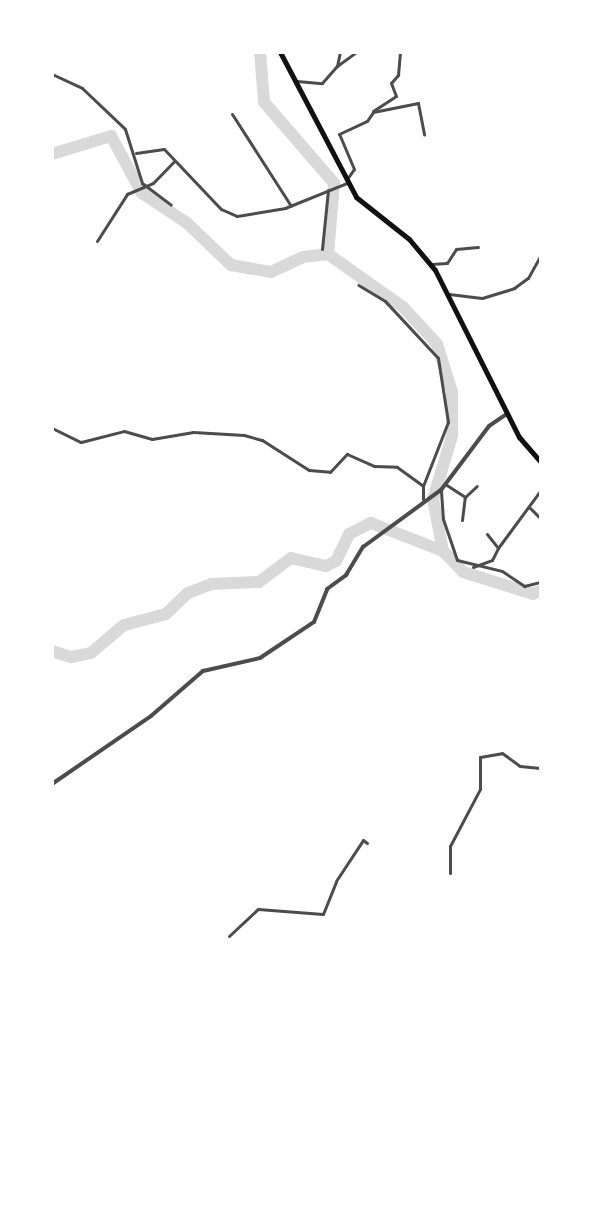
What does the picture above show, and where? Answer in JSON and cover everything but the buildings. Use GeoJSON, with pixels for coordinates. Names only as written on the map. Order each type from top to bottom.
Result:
{"type":"FeatureCollection","features":[{"type":"Feature","properties":{"kind":"main road"},"geometry":{"type":"LineString","coordinates":[[280,52],[346,182],[365,208],[395,226],[431,264],[449,294],[507,414],[540,461]]}},
{"type":"Feature","properties":{"kind":"street"},"geometry":{"type":"LineString","coordinates":[[337,66],[340,52]]}},
{"type":"Feature","properties":{"kind":"street"},"geometry":{"type":"LineString","coordinates":[[292,79],[313,86],[356,52]]}},
{"type":"Feature","properties":{"kind":"street"},"geometry":{"type":"LineString","coordinates":[[136,153],[164,148],[174,161],[228,214],[247,217],[291,206],[346,182],[354,169],[339,134],[368,121],[373,112],[396,96],[391,83],[398,75],[400,52]]}},
{"type":"Feature","properties":{"kind":"street"},"geometry":{"type":"LineString","coordinates":[[52,74],[82,88],[125,129],[136,153],[144,186],[171,205]]}},
{"type":"Feature","properties":{"kind":"street"},"geometry":{"type":"LineString","coordinates":[[373,112],[418,102],[424,134]]}},
{"type":"Feature","properties":{"kind":"street"},"geometry":{"type":"LineString","coordinates":[[232,114],[291,206]]}},
{"type":"Feature","properties":{"kind":"street"},"geometry":{"type":"LineString","coordinates":[[97,242],[128,194],[144,186],[174,161]]}},
{"type":"Feature","properties":{"kind":"street"},"geometry":{"type":"LineString","coordinates":[[322,249],[328,190]]}},
{"type":"Feature","properties":{"kind":"street"},"geometry":{"type":"LineString","coordinates":[[431,264],[447,264],[456,249],[478,247]]}},
{"type":"Feature","properties":{"kind":"street"},"geometry":{"type":"LineString","coordinates":[[449,294],[482,298],[514,288],[528,278],[540,256]]}},
{"type":"Feature","properties":{"kind":"street"},"geometry":{"type":"LineString","coordinates":[[358,285],[385,301],[438,358],[448,422],[423,486],[423,499]]}},
{"type":"Feature","properties":{"kind":"street"},"geometry":{"type":"LineString","coordinates":[[52,784],[151,716],[203,671],[260,658],[314,622],[327,589],[346,575],[363,548],[387,534],[423,499],[439,491],[489,426],[507,414]]}},
{"type":"Feature","properties":{"kind":"street"},"geometry":{"type":"LineString","coordinates":[[52,428],[81,442],[124,431],[152,439],[194,432],[244,435],[262,440],[309,470],[330,472],[347,454],[374,466],[397,467],[423,486]]}},
{"type":"Feature","properties":{"kind":"street"},"geometry":{"type":"LineString","coordinates":[[445,484],[465,497]]}},
{"type":"Feature","properties":{"kind":"street"},"geometry":{"type":"LineString","coordinates":[[462,520],[465,497],[477,486]]}},
{"type":"Feature","properties":{"kind":"street"},"geometry":{"type":"LineString","coordinates":[[439,491],[452,553],[473,567],[502,571],[524,586],[540,582]]}},
{"type":"Feature","properties":{"kind":"street"},"geometry":{"type":"LineString","coordinates":[[473,567],[492,560],[498,548],[530,508],[540,491]]}},
{"type":"Feature","properties":{"kind":"street"},"geometry":{"type":"LineString","coordinates":[[530,508],[540,518]]}},
{"type":"Feature","properties":{"kind":"street"},"geometry":{"type":"LineString","coordinates":[[487,534],[498,548]]}},
{"type":"Feature","properties":{"kind":"street"},"geometry":{"type":"LineString","coordinates":[[450,873],[450,846],[480,789],[480,757],[502,753],[520,766],[540,768]]}},
{"type":"Feature","properties":{"kind":"street"},"geometry":{"type":"LineString","coordinates":[[229,936],[258,909],[323,914],[336,881],[363,840],[368,843]]}},
{"type":"Feature","properties":{"kind":"waterway"},"geometry":{"type":"LineString","coordinates":[[260,52],[264,102],[334,183],[328,254]]}},
{"type":"Feature","properties":{"kind":"waterway"},"geometry":{"type":"LineString","coordinates":[[52,154],[111,136],[142,193],[187,223],[231,265],[271,272],[303,257],[328,254],[403,307],[437,344],[452,392],[452,436],[433,499],[443,551],[463,572],[533,594],[540,591]]}},
{"type":"Feature","properties":{"kind":"waterway"},"geometry":{"type":"LineString","coordinates":[[52,651],[71,657],[91,653],[124,625],[166,614],[188,593],[211,584],[259,582],[291,558],[326,566],[336,561],[349,534],[371,523],[443,551]]}}]}
